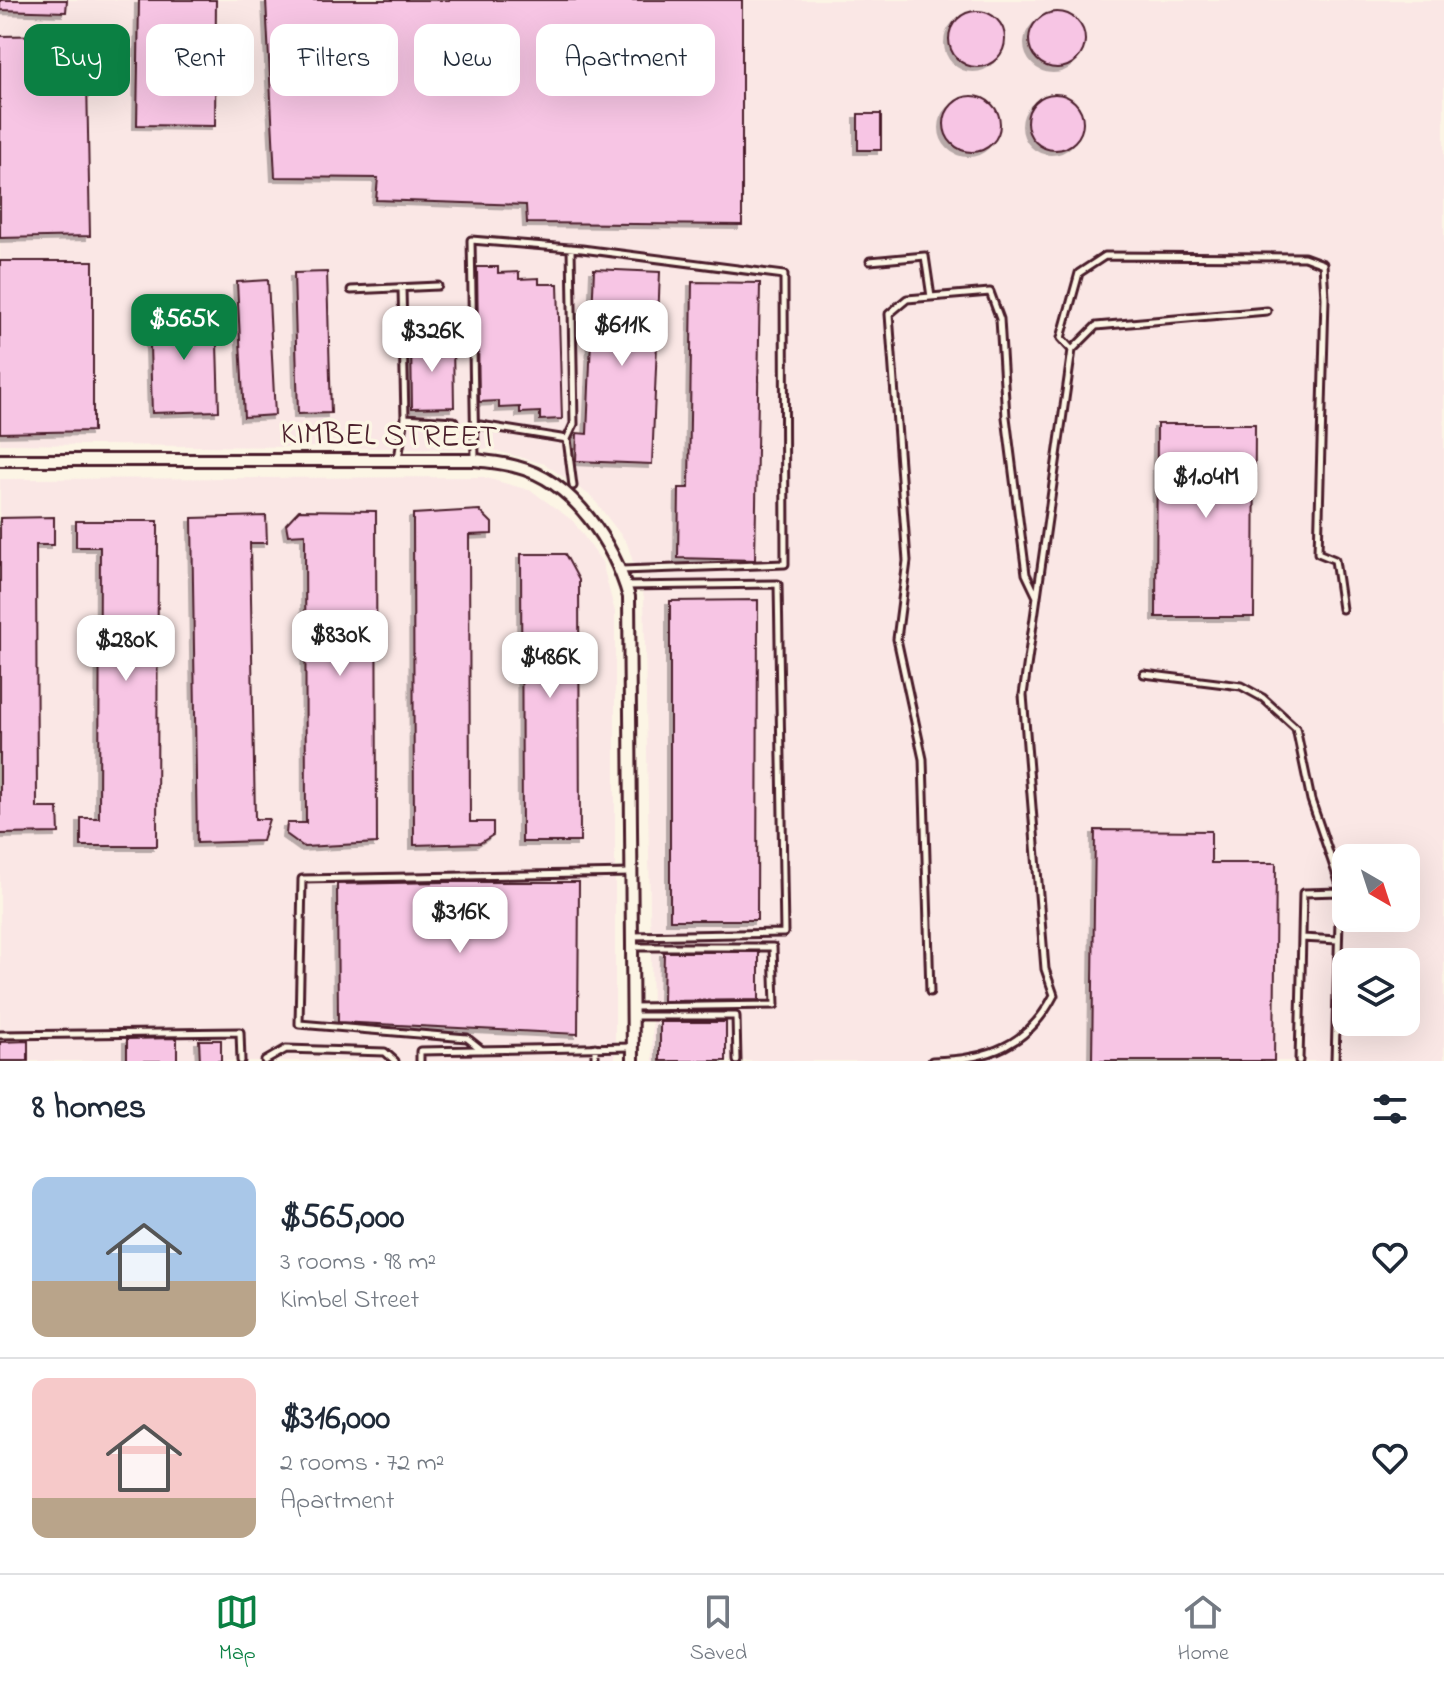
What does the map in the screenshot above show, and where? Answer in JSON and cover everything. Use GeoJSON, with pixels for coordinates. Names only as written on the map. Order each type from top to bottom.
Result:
{"type":"FeatureCollection","features":[{"type":"Feature","properties":{"kind":"street","name":"KIMBEL STREET"},"geometry":{"type":"LineString","coordinates":[[0,460],[475,460],[520,467],[561,488],[585,515],[621,570],[629,597],[633,1061]]}},
{"type":"Feature","properties":{"kind":"lane"},"geometry":{"type":"LineString","coordinates":[[475,460],[471,240],[571,248],[784,275],[785,564],[621,570]]}},
{"type":"Feature","properties":{"kind":"lane"},"geometry":{"type":"LineString","coordinates":[[571,248],[574,424],[567,439],[573,486]]}},
{"type":"Feature","properties":{"kind":"lane"},"geometry":{"type":"LineString","coordinates":[[870,261],[925,256],[931,297]]}},
{"type":"Feature","properties":{"kind":"lane"},"geometry":{"type":"LineString","coordinates":[[1072,350],[1061,338],[1079,273],[1105,256],[1304,257],[1323,264],[1318,553],[1335,560],[1342,609]]}},
{"type":"Feature","properties":{"kind":"lane"},"geometry":{"type":"LineString","coordinates":[[351,290],[438,286]]}},
{"type":"Feature","properties":{"kind":"lane"},"geometry":{"type":"LineString","coordinates":[[398,459],[405,418],[402,288]]}},
{"type":"Feature","properties":{"kind":"lane"},"geometry":{"type":"LineString","coordinates":[[930,992],[923,759],[897,639],[907,561],[889,314],[907,299],[990,292],[1000,319],[1006,417],[1026,574],[1037,597]]}},
{"type":"Feature","properties":{"kind":"lane"},"geometry":{"type":"LineString","coordinates":[[932,1061],[968,1060],[1015,1042],[1042,1018],[1054,995],[1045,969],[1023,695],[1072,350],[1096,326],[1267,311]]}},
{"type":"Feature","properties":{"kind":"lane"},"geometry":{"type":"LineString","coordinates":[[405,418],[454,421]]}},
{"type":"Feature","properties":{"kind":"lane"},"geometry":{"type":"LineString","coordinates":[[474,424],[567,439]]}},
{"type":"Feature","properties":{"kind":"lane"},"geometry":{"type":"LineString","coordinates":[[625,586],[778,584],[784,933],[632,942]]}},
{"type":"Feature","properties":{"kind":"lane"},"geometry":{"type":"LineString","coordinates":[[1144,674],[1241,686],[1263,698],[1296,728],[1311,800],[1332,859]]}},
{"type":"Feature","properties":{"kind":"lane"},"geometry":{"type":"LineString","coordinates":[[482,1050],[467,1038],[299,1024],[302,879],[631,873]]}},
{"type":"Feature","properties":{"kind":"lane"},"geometry":{"type":"LineString","coordinates":[[1299,1061],[1303,893],[1332,892]]}},
{"type":"Feature","properties":{"kind":"lane"},"geometry":{"type":"LineString","coordinates":[[1335,1061],[1338,932]]}},
{"type":"Feature","properties":{"kind":"lane"},"geometry":{"type":"LineString","coordinates":[[1302,938],[1338,940]]}},
{"type":"Feature","properties":{"kind":"lane"},"geometry":{"type":"LineString","coordinates":[[632,942],[773,947],[775,1005],[633,1012]]}},
{"type":"Feature","properties":{"kind":"lane"},"geometry":{"type":"LineString","coordinates":[[633,1012],[736,1016],[737,1061]]}},
{"type":"Feature","properties":{"kind":"lane"},"geometry":{"type":"LineString","coordinates":[[0,1035],[240,1032],[241,1061]]}},
{"type":"Feature","properties":{"kind":"lane"},"geometry":{"type":"LineString","coordinates":[[595,1047],[595,1061]]}},
{"type":"Feature","properties":{"kind":"lane"},"geometry":{"type":"LineString","coordinates":[[420,1061],[420,1051],[633,1047]]}},
{"type":"Feature","properties":{"kind":"lane"},"geometry":{"type":"LineString","coordinates":[[265,1061],[286,1049],[385,1052],[395,1061]]}},
{"type":"Feature","properties":{"kind":"shaded area"},"geometry":{"type":"Polygon","coordinates":[[[0,0],[1444,0],[1444,1061],[653,1061],[644,597],[627,543],[592,497],[545,464],[490,449],[0,444],[0,0]]]}},
{"type":"Feature","properties":{"kind":"shaded area"},"geometry":{"type":"Polygon","coordinates":[[[483,477],[532,491],[573,521],[602,562],[615,612],[615,1061],[0,1061],[0,479],[483,477]]]}},
{"type":"Feature","properties":{"kind":"building"},"geometry":{"type":"Polygon","coordinates":[[[0,0],[67,0],[66,12],[0,10],[0,0]]]}},
{"type":"Feature","properties":{"kind":"building"},"geometry":{"type":"Polygon","coordinates":[[[139,0],[216,0],[216,24],[146,24],[146,96],[215,96],[215,126],[137,125],[139,0]]]}},
{"type":"Feature","properties":{"kind":"building"},"geometry":{"type":"Polygon","coordinates":[[[266,0],[742,0],[742,225],[527,223],[526,205],[376,200],[378,178],[275,177],[271,96],[398,96],[398,24],[270,24],[270,79],[266,0]]]}},
{"type":"Feature","properties":{"kind":"building"},"geometry":{"type":"Polygon","coordinates":[[[977,11],[997,19],[1005,39],[997,59],[977,67],[957,59],[949,39],[957,19],[977,11]]]}},
{"type":"Feature","properties":{"kind":"building"},"geometry":{"type":"Polygon","coordinates":[[[1057,12],[1077,20],[1085,40],[1077,60],[1057,68],[1037,60],[1029,40],[1037,20],[1057,12]]]}},
{"type":"Feature","properties":{"kind":"building"},"geometry":{"type":"Polygon","coordinates":[[[0,36],[24,36],[24,96],[87,96],[90,236],[0,238],[0,36]]]}},
{"type":"Feature","properties":{"kind":"building"},"geometry":{"type":"Polygon","coordinates":[[[1055,94],[1075,102],[1083,122],[1075,142],[1055,150],[1035,142],[1027,122],[1035,102],[1055,94]]]}},
{"type":"Feature","properties":{"kind":"building"},"geometry":{"type":"Polygon","coordinates":[[[972,96],[992,104],[1000,124],[992,144],[972,152],[952,144],[944,124],[952,104],[972,96]]]}},
{"type":"Feature","properties":{"kind":"building"},"geometry":{"type":"Polygon","coordinates":[[[858,114],[881,114],[881,150],[858,150],[858,114]]]}},
{"type":"Feature","properties":{"kind":"building"},"geometry":{"type":"Polygon","coordinates":[[[0,261],[93,261],[93,431],[0,433],[0,261]]]}},
{"type":"Feature","properties":{"kind":"building"},"geometry":{"type":"Polygon","coordinates":[[[477,267],[498,267],[498,273],[519,272],[519,279],[539,278],[539,284],[558,284],[562,419],[540,420],[540,412],[520,413],[520,407],[499,408],[499,401],[479,402],[477,267]]]}},
{"type":"Feature","properties":{"kind":"building"},"geometry":{"type":"Polygon","coordinates":[[[594,269],[660,272],[652,464],[576,461],[577,433],[587,434],[594,269]]]}},
{"type":"Feature","properties":{"kind":"building"},"geometry":{"type":"Polygon","coordinates":[[[327,272],[331,413],[298,414],[294,273],[327,272]]]}},
{"type":"Feature","properties":{"kind":"building"},"geometry":{"type":"Polygon","coordinates":[[[268,280],[275,415],[244,417],[237,282],[268,280]]]}},
{"type":"Feature","properties":{"kind":"building"},"geometry":{"type":"Polygon","coordinates":[[[692,282],[760,283],[755,560],[678,558],[679,488],[689,488],[692,282]]]}},
{"type":"Feature","properties":{"kind":"building"},"geometry":{"type":"Polygon","coordinates":[[[216,310],[219,411],[152,413],[149,312],[216,310]]]}},
{"type":"Feature","properties":{"kind":"building"},"geometry":{"type":"Polygon","coordinates":[[[411,340],[453,340],[454,407],[412,408],[411,340]]]}},
{"type":"Feature","properties":{"kind":"building"},"geometry":{"type":"Polygon","coordinates":[[[1157,424],[1255,424],[1254,617],[1156,617],[1157,424]]]}},
{"type":"Feature","properties":{"kind":"building"},"geometry":{"type":"Polygon","coordinates":[[[299,510],[376,511],[377,843],[304,847],[286,834],[287,823],[306,823],[305,534],[288,535],[286,524],[299,510]]]}},
{"type":"Feature","properties":{"kind":"building"},"geometry":{"type":"Polygon","coordinates":[[[479,510],[492,523],[492,534],[469,535],[470,822],[493,822],[493,835],[480,843],[414,845],[413,514],[479,510]]]}},
{"type":"Feature","properties":{"kind":"building"},"geometry":{"type":"Polygon","coordinates":[[[266,516],[267,543],[250,543],[255,819],[269,819],[262,841],[197,843],[192,518],[266,516]]]}},
{"type":"Feature","properties":{"kind":"building"},"geometry":{"type":"Polygon","coordinates":[[[54,517],[54,545],[36,545],[37,808],[58,808],[59,833],[0,834],[0,518],[54,517]]]}},
{"type":"Feature","properties":{"kind":"building"},"geometry":{"type":"Polygon","coordinates":[[[76,521],[158,521],[157,846],[81,846],[81,818],[99,818],[100,547],[76,547],[76,521]]]}},
{"type":"Feature","properties":{"kind":"building"},"geometry":{"type":"Polygon","coordinates":[[[521,554],[565,554],[579,580],[580,842],[522,842],[521,554]]]}},
{"type":"Feature","properties":{"kind":"building"},"geometry":{"type":"Polygon","coordinates":[[[758,600],[757,920],[670,920],[670,601],[758,600]]]}},
{"type":"Feature","properties":{"kind":"building"},"geometry":{"type":"Polygon","coordinates":[[[1095,830],[1211,831],[1211,863],[1276,863],[1274,1061],[1092,1061],[1095,830]]]}},
{"type":"Feature","properties":{"kind":"building"},"geometry":{"type":"Polygon","coordinates":[[[579,882],[578,1034],[338,1022],[337,884],[579,882]]]}},
{"type":"Feature","properties":{"kind":"building"},"geometry":{"type":"Polygon","coordinates":[[[664,952],[759,952],[759,1000],[663,1001],[664,952]]]}},
{"type":"Feature","properties":{"kind":"building"},"geometry":{"type":"Polygon","coordinates":[[[660,1022],[726,1022],[726,1061],[660,1061],[660,1022]]]}},
{"type":"Feature","properties":{"kind":"building"},"geometry":{"type":"Polygon","coordinates":[[[177,1038],[177,1061],[127,1061],[127,1039],[177,1038]]]}},
{"type":"Feature","properties":{"kind":"building"},"geometry":{"type":"Polygon","coordinates":[[[199,1040],[221,1040],[221,1061],[200,1061],[199,1040]]]}},
{"type":"Feature","properties":{"kind":"building"},"geometry":{"type":"Polygon","coordinates":[[[28,1041],[28,1061],[0,1061],[0,1042],[28,1041]]]}}]}
